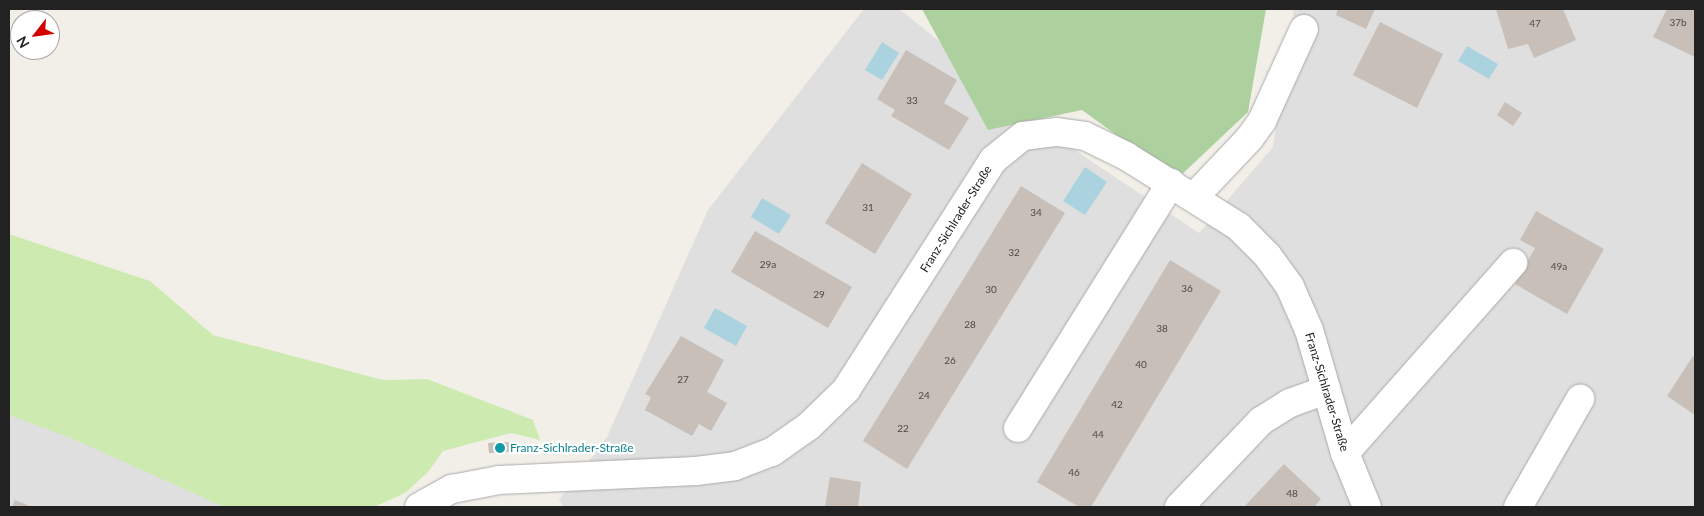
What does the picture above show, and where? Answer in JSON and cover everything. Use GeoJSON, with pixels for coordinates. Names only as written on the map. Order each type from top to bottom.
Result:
{"type":"FeatureCollection","features":[{"type":"Feature","properties":{"kind":"street"},"geometry":{"type":"LineString","coordinates":[[1194,197],[1249,139],[1262,121],[1304,29]]}},
{"type":"Feature","properties":{"kind":"street","name":"Franz-Sichlrader-Straße"},"geometry":{"type":"LineString","coordinates":[[419,507],[452,489],[499,480],[696,471],[735,466],[772,452],[809,426],[846,390],[993,160],[1023,136],[1057,132],[1085,136],[1171,183],[1238,227],[1267,255],[1290,287],[1309,330],[1345,453],[1368,507]]}},
{"type":"Feature","properties":{"kind":"street"},"geometry":{"type":"LineString","coordinates":[[1018,428],[1171,183]]}},
{"type":"Feature","properties":{"kind":"street"},"geometry":{"type":"LineString","coordinates":[[1345,453],[1513,263]]}},
{"type":"Feature","properties":{"kind":"street"},"geometry":{"type":"LineString","coordinates":[[1179,507],[1261,421],[1290,403],[1325,390]]}},
{"type":"Feature","properties":{"kind":"street"},"geometry":{"type":"LineString","coordinates":[[1518,507],[1580,400]]}},
{"type":"Feature","properties":{"kind":"shaded area"},"geometry":{"type":"Polygon","coordinates":[[[864,9],[899,9],[1082,155],[1199,233],[1273,147],[1294,9],[1695,9],[1695,507],[564,507],[559,500],[607,437],[708,210],[864,9]]]}},
{"type":"Feature","properties":{"kind":"shaded area"},"geometry":{"type":"Polygon","coordinates":[[[9,397],[257,507],[9,507],[9,397]]]}},
{"type":"Feature","properties":{"kind":"green space"},"geometry":{"type":"Polygon","coordinates":[[[922,9],[1266,9],[1248,112],[1177,179],[1082,110],[988,130],[922,9]]]}},
{"type":"Feature","properties":{"kind":"green space"},"geometry":{"type":"Polygon","coordinates":[[[9,234],[150,281],[213,335],[383,380],[427,379],[533,420],[540,440],[511,433],[443,451],[428,472],[405,493],[374,507],[224,507],[73,439],[9,415],[9,234]]]}},
{"type":"Feature","properties":{"kind":"water"},"geometry":{"type":"Polygon","coordinates":[[[882,42],[899,53],[882,80],[865,70],[882,42]]]}},
{"type":"Feature","properties":{"kind":"water"},"geometry":{"type":"Polygon","coordinates":[[[1467,46],[1498,64],[1489,79],[1458,61],[1467,46]]]}},
{"type":"Feature","properties":{"kind":"water"},"geometry":{"type":"Polygon","coordinates":[[[1085,167],[1107,182],[1085,215],[1063,201],[1085,167]]]}},
{"type":"Feature","properties":{"kind":"water"},"geometry":{"type":"Polygon","coordinates":[[[762,198],[791,215],[779,234],[751,217],[762,198]]]}},
{"type":"Feature","properties":{"kind":"water"},"geometry":{"type":"Polygon","coordinates":[[[715,308],[747,326],[736,346],[704,328],[715,308]]]}},
{"type":"Feature","properties":{"kind":"building"},"geometry":{"type":"Polygon","coordinates":[[[1338,9],[1375,9],[1366,29],[1336,15],[1338,9]]]}},
{"type":"Feature","properties":{"kind":"building"},"geometry":{"type":"Polygon","coordinates":[[[1496,9],[1563,9],[1576,40],[1534,58],[1528,44],[1508,49],[1496,9]]]}},
{"type":"Feature","properties":{"kind":"building"},"geometry":{"type":"Polygon","coordinates":[[[1667,9],[1695,9],[1695,57],[1653,37],[1667,9]]]}},
{"type":"Feature","properties":{"kind":"building"},"geometry":{"type":"Polygon","coordinates":[[[1380,22],[1443,54],[1417,108],[1353,75],[1380,22]]]}},
{"type":"Feature","properties":{"kind":"building"},"geometry":{"type":"Polygon","coordinates":[[[906,50],[957,80],[944,103],[969,118],[949,150],[891,116],[895,110],[877,99],[906,50]]]}},
{"type":"Feature","properties":{"kind":"building"},"geometry":{"type":"Polygon","coordinates":[[[1505,102],[1522,113],[1513,126],[1497,115],[1505,102]]]}},
{"type":"Feature","properties":{"kind":"building"},"geometry":{"type":"Polygon","coordinates":[[[862,163],[912,194],[875,254],[825,223],[862,163]]]}},
{"type":"Feature","properties":{"kind":"building"},"geometry":{"type":"Polygon","coordinates":[[[1021,186],[1065,213],[907,469],[863,441],[1021,186]]]}},
{"type":"Feature","properties":{"kind":"building"},"geometry":{"type":"Polygon","coordinates":[[[1536,211],[1604,249],[1567,314],[1515,284],[1535,248],[1520,240],[1536,211]]]}},
{"type":"Feature","properties":{"kind":"building"},"geometry":{"type":"Polygon","coordinates":[[[755,231],[852,287],[828,328],[731,272],[755,231]]]}},
{"type":"Feature","properties":{"kind":"building"},"geometry":{"type":"Polygon","coordinates":[[[1170,260],[1221,291],[1091,507],[1079,507],[1037,482],[1170,260]]]}},
{"type":"Feature","properties":{"kind":"building"},"geometry":{"type":"Polygon","coordinates":[[[681,336],[724,360],[707,392],[727,403],[711,431],[699,424],[692,436],[645,410],[651,397],[645,394],[681,336]]]}},
{"type":"Feature","properties":{"kind":"building"},"geometry":{"type":"Polygon","coordinates":[[[1693,356],[1695,358],[1695,415],[1667,396],[1693,356]]]}},
{"type":"Feature","properties":{"kind":"building","name":"Franz-Sichlrader-Straße"},"geometry":{"type":"Polygon","coordinates":[[[511,442],[512,452],[489,453],[488,443],[511,442]]]}},
{"type":"Feature","properties":{"kind":"building"},"geometry":{"type":"Polygon","coordinates":[[[1284,464],[1321,499],[1314,507],[1244,507],[1284,464]]]}},
{"type":"Feature","properties":{"kind":"building"},"geometry":{"type":"Polygon","coordinates":[[[830,477],[861,482],[858,507],[825,507],[830,477]]]}},
{"type":"Feature","properties":{"kind":"building"},"geometry":{"type":"Polygon","coordinates":[[[15,500],[32,507],[12,507],[15,500]]]}},
{"type":"Feature","properties":{"kind":"place","name":"Franz-Sichlrader-Straße"},"geometry":{"type":"Point","coordinates":[500,448]}}]}
